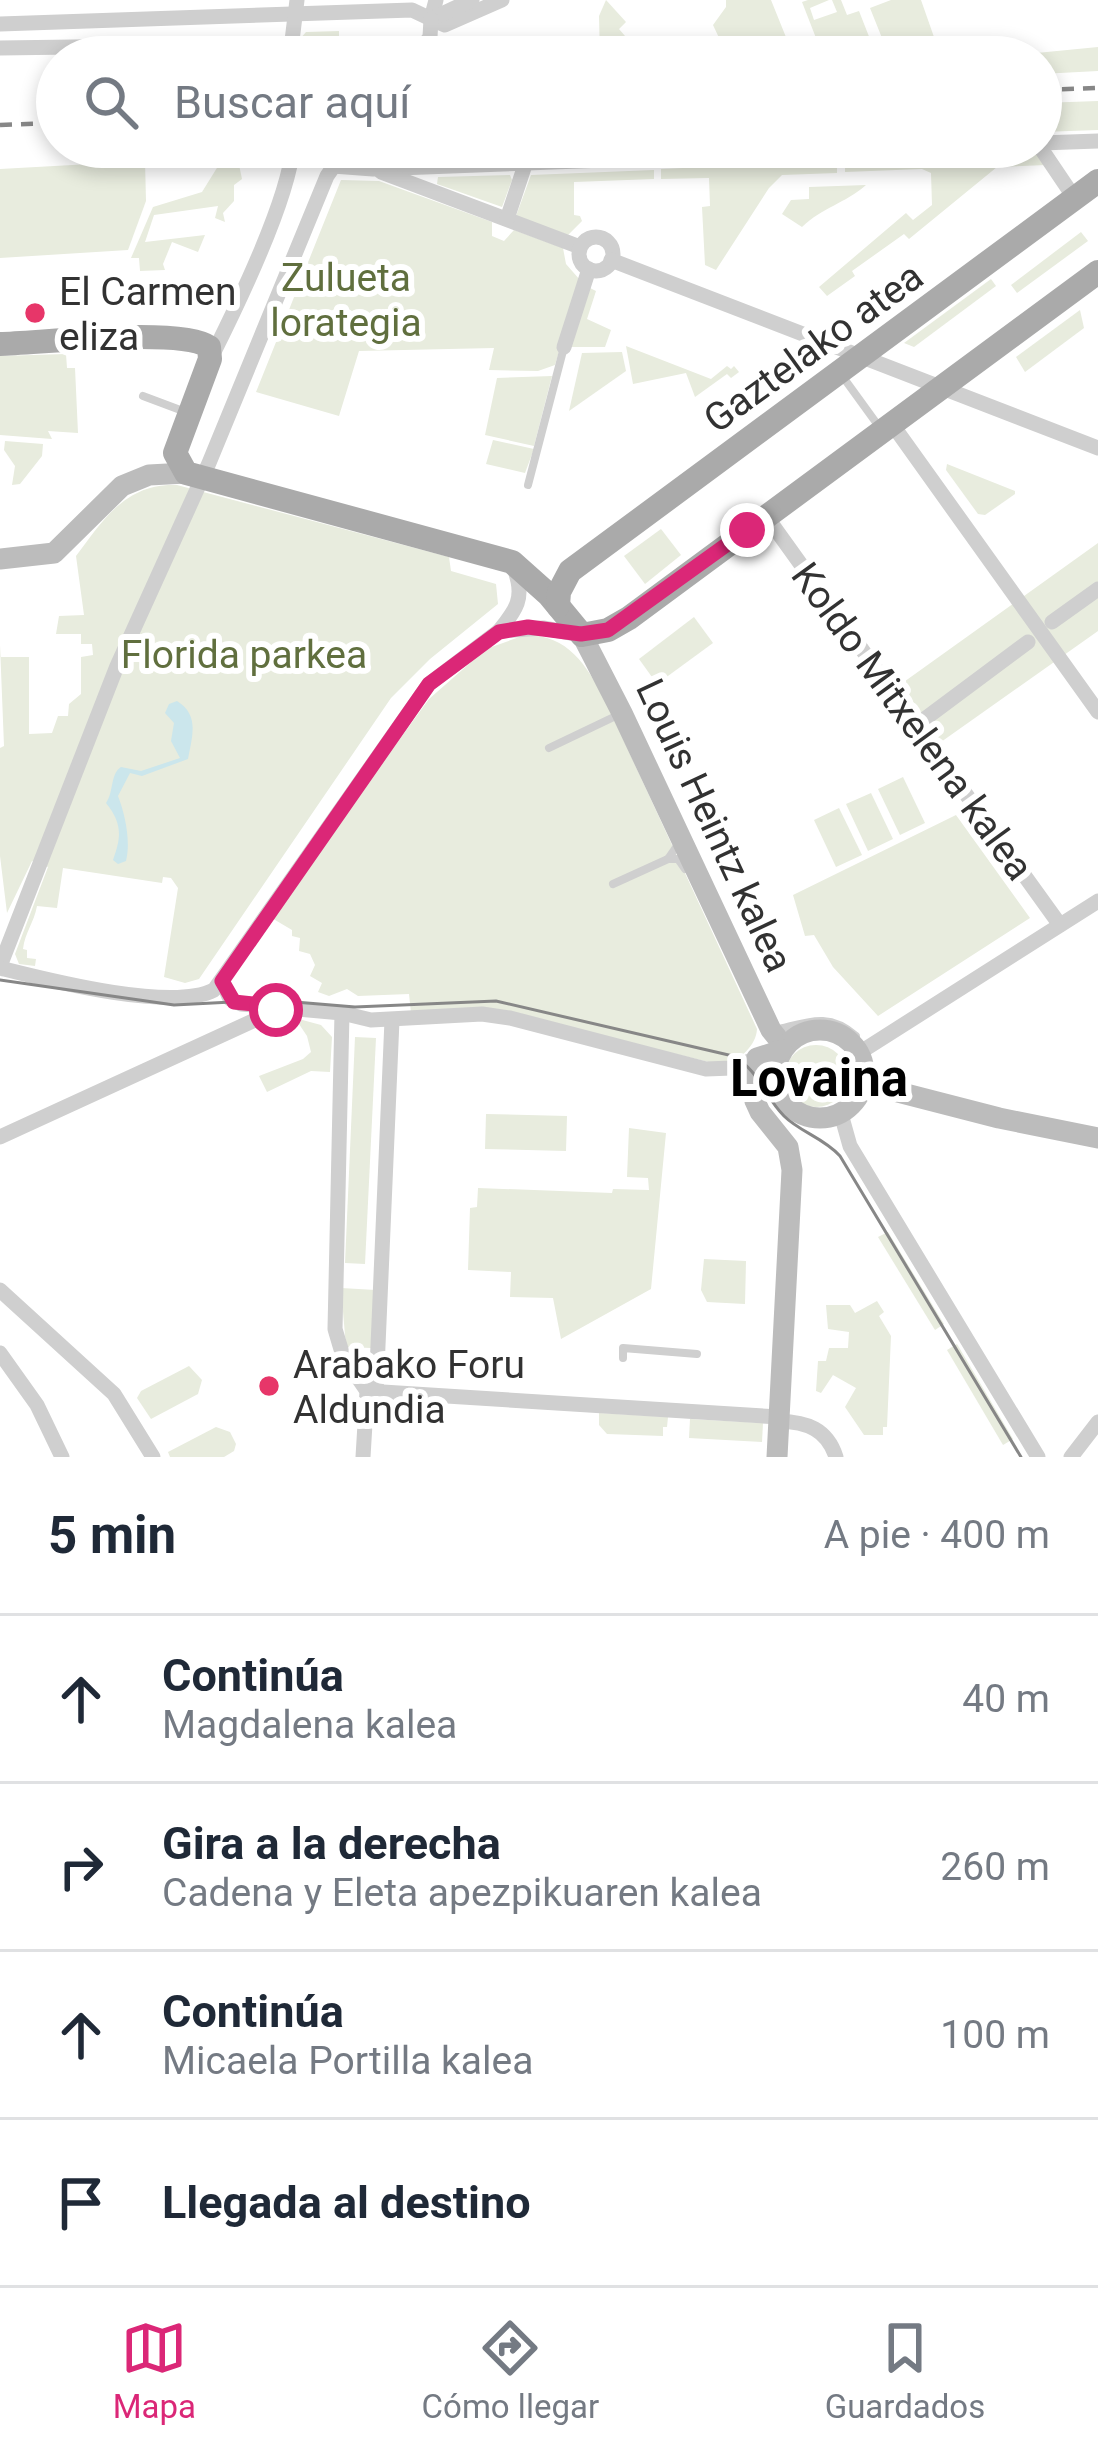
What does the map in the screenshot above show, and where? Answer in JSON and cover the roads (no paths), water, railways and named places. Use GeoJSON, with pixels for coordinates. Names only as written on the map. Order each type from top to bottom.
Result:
{"type":"FeatureCollection","features":[{"type":"Feature","properties":{"kind":"main road","name":"Gaztelako atea"},"geometry":{"type":"LineString","coordinates":[[570,571],[1089,187]]}},
{"type":"Feature","properties":{"kind":"main road"},"geometry":{"type":"LineString","coordinates":[[512,562],[581,634],[617,626],[1098,272]]}},
{"type":"Feature","properties":{"kind":"main road"},"geometry":{"type":"LineString","coordinates":[[0,344],[189,338],[209,346],[210,359],[190,414],[187,468]]}},
{"type":"Feature","properties":{"kind":"main road"},"geometry":{"type":"LineString","coordinates":[[0,559],[54,554],[114,491],[149,475],[187,468],[512,562],[570,571],[558,606]]}},
{"type":"Feature","properties":{"kind":"main road","name":"Louis Heintz kalea"},"geometry":{"type":"LineString","coordinates":[[581,634],[779,1042]]}},
{"type":"Feature","properties":{"kind":"main road"},"geometry":{"type":"LineString","coordinates":[[777,1457],[792,1170],[788,1147],[760,1112],[752,1082],[758,1058],[779,1042],[826,1030],[838,1034],[857,1052],[863,1083],[859,1096],[841,1114],[817,1119],[790,1105],[778,1086],[779,1042]]}},
{"type":"Feature","properties":{"kind":"main road"},"geometry":{"type":"LineString","coordinates":[[863,1083],[1098,1138]]}},
{"type":"Feature","properties":{"kind":"street"},"geometry":{"type":"LineString","coordinates":[[430,36],[436,0]]}},
{"type":"Feature","properties":{"kind":"street"},"geometry":{"type":"LineString","coordinates":[[431,19],[472,0]]}},
{"type":"Feature","properties":{"kind":"street"},"geometry":{"type":"LineString","coordinates":[[0,24],[298,7],[412,10],[452,24],[502,0]]}},
{"type":"Feature","properties":{"kind":"street"},"geometry":{"type":"LineString","coordinates":[[0,50],[36,48]]}},
{"type":"Feature","properties":{"kind":"street"},"geometry":{"type":"LineString","coordinates":[[1062,143],[1098,141]]}},
{"type":"Feature","properties":{"kind":"street"},"geometry":{"type":"LineString","coordinates":[[1062,164],[1089,187]]}},
{"type":"Feature","properties":{"kind":"street"},"geometry":{"type":"LineString","coordinates":[[210,359],[290,168]]}},
{"type":"Feature","properties":{"kind":"street"},"geometry":{"type":"LineString","coordinates":[[332,168],[187,468],[117,665],[1,964],[37,978],[155,996],[195,998],[218,985],[417,696],[461,657],[499,632],[513,614],[522,593],[512,562]]}},
{"type":"Feature","properties":{"kind":"street"},"geometry":{"type":"LineString","coordinates":[[360,168],[395,168]]}},
{"type":"Feature","properties":{"kind":"street"},"geometry":{"type":"LineString","coordinates":[[507,219],[524,168]]}},
{"type":"Feature","properties":{"kind":"street"},"geometry":{"type":"LineString","coordinates":[[373,169],[580,247]]}},
{"type":"Feature","properties":{"kind":"street"},"geometry":{"type":"LineString","coordinates":[[590,238],[602,239],[611,248],[611,260],[600,270],[589,269],[580,262],[580,247],[590,238]]}},
{"type":"Feature","properties":{"kind":"street"},"geometry":{"type":"LineString","coordinates":[[611,260],[1098,448]]}},
{"type":"Feature","properties":{"kind":"street"},"geometry":{"type":"LineString","coordinates":[[564,346],[589,269]]}},
{"type":"Feature","properties":{"kind":"street"},"geometry":{"type":"LineString","coordinates":[[887,428],[1098,712]]}},
{"type":"Feature","properties":{"kind":"street","name":"Koldo Mitxelena kalea"},"geometry":{"type":"LineString","coordinates":[[766,517],[1060,925]]}},
{"type":"Feature","properties":{"kind":"street"},"geometry":{"type":"LineString","coordinates":[[1052,622],[1098,589]]}},
{"type":"Feature","properties":{"kind":"street"},"geometry":{"type":"LineString","coordinates":[[499,632],[528,627],[581,634]]}},
{"type":"Feature","properties":{"kind":"street"},"geometry":{"type":"LineString","coordinates":[[926,718],[1028,642]]}},
{"type":"Feature","properties":{"kind":"street"},"geometry":{"type":"LineString","coordinates":[[857,1052],[1098,901]]}},
{"type":"Feature","properties":{"kind":"street"},"geometry":{"type":"LineString","coordinates":[[218,985],[234,1002],[371,1020],[510,1018],[706,1069],[732,1068],[758,1058]]}},
{"type":"Feature","properties":{"kind":"street"},"geometry":{"type":"LineString","coordinates":[[0,1137],[282,1007]]}},
{"type":"Feature","properties":{"kind":"street"},"geometry":{"type":"LineString","coordinates":[[342,1013],[335,1329],[344,1356],[371,1391]]}},
{"type":"Feature","properties":{"kind":"street"},"geometry":{"type":"LineString","coordinates":[[363,1457],[371,1391],[392,1020]]}},
{"type":"Feature","properties":{"kind":"street"},"geometry":{"type":"LineString","coordinates":[[841,1114],[850,1146],[1036,1455]]}},
{"type":"Feature","properties":{"kind":"street"},"geometry":{"type":"LineString","coordinates":[[0,1290],[109,1388],[153,1457]]}},
{"type":"Feature","properties":{"kind":"street"},"geometry":{"type":"LineString","coordinates":[[0,1353],[38,1405],[62,1457]]}},
{"type":"Feature","properties":{"kind":"street"},"geometry":{"type":"LineString","coordinates":[[371,1391],[620,1401],[779,1419],[816,1428],[826,1436],[836,1457]]}},
{"type":"Feature","properties":{"kind":"street"},"geometry":{"type":"LineString","coordinates":[[1070,1457],[1098,1422]]}},
{"type":"Feature","properties":{"kind":"lane"},"geometry":{"type":"LineString","coordinates":[[528,485],[564,346]]}},
{"type":"Feature","properties":{"kind":"lane"},"geometry":{"type":"LineString","coordinates":[[838,371],[887,428]]}},
{"type":"Feature","properties":{"kind":"lane"},"geometry":{"type":"LineString","coordinates":[[143,396],[190,414]]}},
{"type":"Feature","properties":{"kind":"lane"},"geometry":{"type":"LineString","coordinates":[[549,748],[622,713]]}},
{"type":"Feature","properties":{"kind":"lane"},"geometry":{"type":"LineString","coordinates":[[613,884],[668,859],[680,836]]}},
{"type":"Feature","properties":{"kind":"lane"},"geometry":{"type":"LineString","coordinates":[[668,859],[682,862],[756,1019],[779,1042]]}},
{"type":"Feature","properties":{"kind":"lane"},"geometry":{"type":"LineString","coordinates":[[622,1358],[623,1348],[697,1354]]}},
{"type":"Feature","properties":{"kind":"water"},"geometry":{"type":"Polygon","coordinates":[[[177,701],[192,720],[188,759],[142,776],[130,773],[118,796],[128,845],[126,861],[118,864],[113,860],[118,824],[106,803],[115,774],[121,767],[141,771],[180,758],[171,741],[174,723],[165,713],[177,701]]]}},
{"type":"Feature","properties":{"kind":"tram line"},"geometry":{"type":"LineString","coordinates":[[0,980],[174,1005],[271,1000],[355,1007],[496,1001],[733,1056],[749,1068],[784,1116],[840,1156],[1021,1457]]}},
{"type":"Feature","properties":{"kind":"railway"},"geometry":{"type":"LineString","coordinates":[[1062,89],[1098,88]]}},
{"type":"Feature","properties":{"kind":"railway"},"geometry":{"type":"LineString","coordinates":[[0,125],[36,124]]}},
{"type":"Feature","properties":{"kind":"place","name":"El Carmen eliza"},"geometry":{"type":"Point","coordinates":[35,313]}},
{"type":"Feature","properties":{"kind":"place","name":"Arabako Foru Aldundia"},"geometry":{"type":"Point","coordinates":[269,1386]}},
{"type":"Feature","properties":{"kind":"district","name":"Lovaina"},"geometry":{"type":"Point","coordinates":[819,1078]}},
{"type":"Feature","properties":{"kind":"park label","name":"Zulueta lorategia"},"geometry":{"type":"Point","coordinates":[346,300]}},
{"type":"Feature","properties":{"kind":"park label","name":"Florida parkea"},"geometry":{"type":"Point","coordinates":[244,654]}}]}
